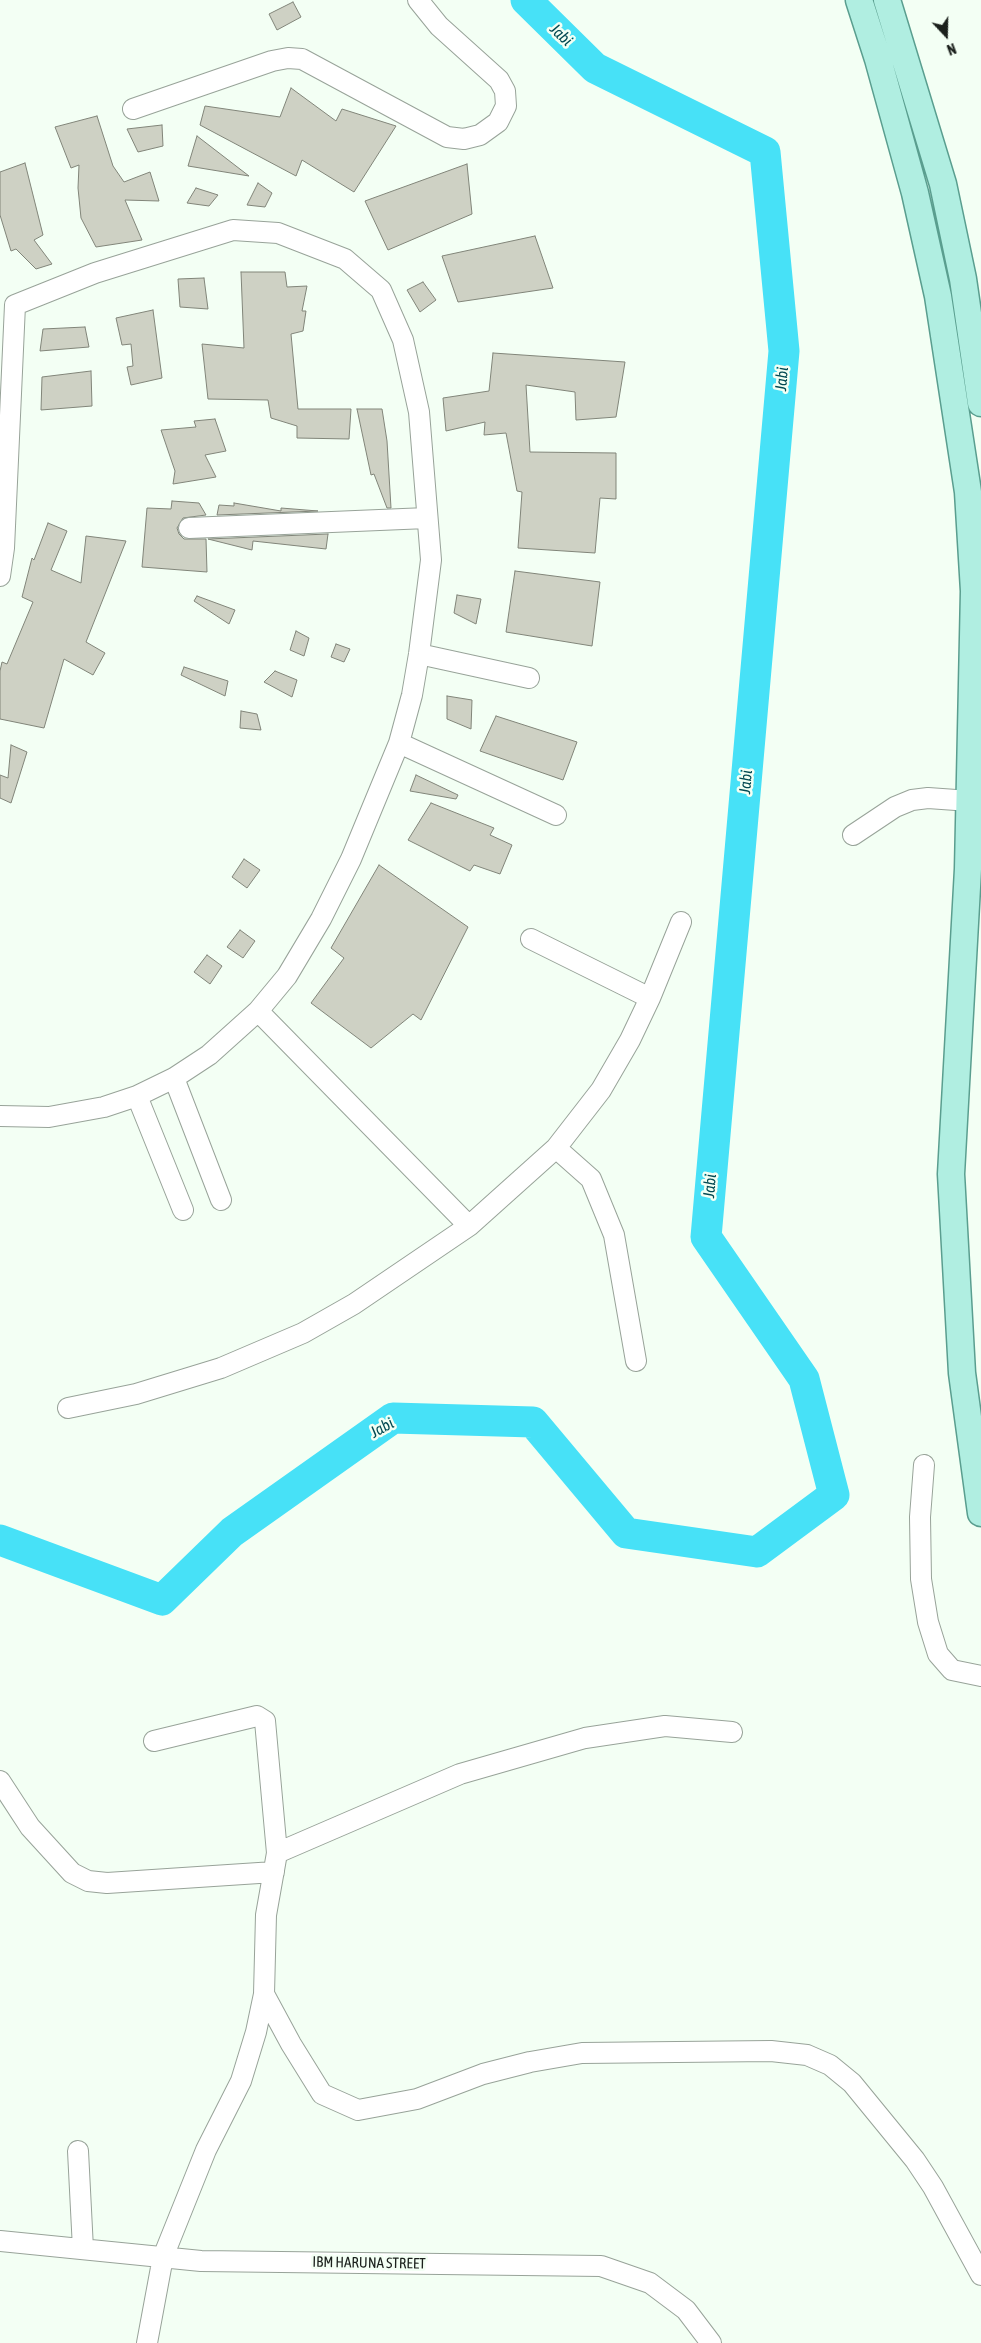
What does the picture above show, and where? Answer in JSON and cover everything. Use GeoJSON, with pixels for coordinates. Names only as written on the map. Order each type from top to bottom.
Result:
{"type":"FeatureCollection","features":[{"type":"Feature","properties":{"kind":"main road"},"geometry":{"type":"LineString","coordinates":[[858,0],[878,59],[915,193],[938,296],[968,492],[974,591],[970,800],[968,869],[951,1174],[962,1373],[981,1513]]}},
{"type":"Feature","properties":{"kind":"main road"},"geometry":{"type":"LineString","coordinates":[[887,0],[943,184],[963,279],[981,402]]}},
{"type":"Feature","properties":{"kind":"street"},"geometry":{"type":"LineString","coordinates":[[133,109],[272,61],[288,58],[302,59],[448,137],[464,139],[480,135],[498,122],[506,106],[505,91],[499,80],[439,26],[418,0]]}},
{"type":"Feature","properties":{"kind":"street"},"geometry":{"type":"LineString","coordinates":[[0,576],[16,305],[95,273],[233,230],[278,233],[345,258],[381,290],[403,340],[419,412],[431,560],[420,654],[399,743],[351,859],[321,920],[287,976],[258,1010],[209,1055],[174,1078],[137,1096],[104,1107],[49,1116],[0,1116]]}},
{"type":"Feature","properties":{"kind":"street"},"geometry":{"type":"LineString","coordinates":[[189,528],[427,518]]}},
{"type":"Feature","properties":{"kind":"street"},"geometry":{"type":"LineString","coordinates":[[420,654],[529,678]]}},
{"type":"Feature","properties":{"kind":"street"},"geometry":{"type":"LineString","coordinates":[[399,743],[556,815]]}},
{"type":"Feature","properties":{"kind":"street"},"geometry":{"type":"LineString","coordinates":[[853,835],[895,807],[912,800],[928,798],[970,800]]}},
{"type":"Feature","properties":{"kind":"street"},"geometry":{"type":"LineString","coordinates":[[68,1408],[136,1394],[221,1368],[303,1333],[354,1304],[468,1226],[556,1148],[601,1090],[630,1040],[650,998],[681,922]]}},
{"type":"Feature","properties":{"kind":"street"},"geometry":{"type":"LineString","coordinates":[[531,939],[650,998]]}},
{"type":"Feature","properties":{"kind":"street"},"geometry":{"type":"LineString","coordinates":[[258,1010],[468,1226]]}},
{"type":"Feature","properties":{"kind":"street"},"geometry":{"type":"LineString","coordinates":[[174,1078],[221,1200]]}},
{"type":"Feature","properties":{"kind":"street"},"geometry":{"type":"LineString","coordinates":[[137,1096],[182,1210]]}},
{"type":"Feature","properties":{"kind":"street"},"geometry":{"type":"LineString","coordinates":[[556,1148],[591,1179],[614,1235],[636,1361]]}},
{"type":"Feature","properties":{"kind":"street"},"geometry":{"type":"LineString","coordinates":[[924,1465],[920,1517],[921,1579],[928,1622],[938,1654],[952,1670],[981,1676]]}},
{"type":"Feature","properties":{"kind":"street"},"geometry":{"type":"LineString","coordinates":[[146,2343],[163,2257],[206,2150],[242,2081],[256,2032],[264,1994],[266,1915],[275,1863],[265,1721],[257,1716],[154,1741]]}},
{"type":"Feature","properties":{"kind":"street"},"geometry":{"type":"LineString","coordinates":[[0,1781],[30,1827],[72,1873],[88,1881],[107,1883],[275,1863],[460,1774],[585,1738],[665,1726],[732,1732]]}},
{"type":"Feature","properties":{"kind":"street"},"geometry":{"type":"LineString","coordinates":[[264,1994],[291,2044],[322,2094],[358,2110],[417,2099],[483,2074],[530,2062],[582,2054],[771,2051],[807,2055],[830,2065],[852,2083],[915,2160],[933,2188],[981,2275]]}},
{"type":"Feature","properties":{"kind":"street"},"geometry":{"type":"LineString","coordinates":[[78,2151],[83,2249]]}},
{"type":"Feature","properties":{"kind":"street","name":"IBM HARUNA STREET"},"geometry":{"type":"LineString","coordinates":[[0,2241],[201,2261],[601,2266],[650,2283],[686,2310],[711,2343]]}},
{"type":"Feature","properties":{"kind":"building"},"geometry":{"type":"Polygon","coordinates":[[[293,2],[301,17],[277,30],[269,14],[293,2]]]}},
{"type":"Feature","properties":{"kind":"building"},"geometry":{"type":"Polygon","coordinates":[[[291,88],[336,121],[342,109],[396,126],[354,192],[302,160],[296,176],[200,125],[205,106],[280,117],[291,88]]]}},
{"type":"Feature","properties":{"kind":"building"},"geometry":{"type":"Polygon","coordinates":[[[97,116],[113,166],[124,182],[150,172],[159,201],[125,200],[142,240],[96,247],[81,218],[78,188],[79,165],[71,168],[55,127],[97,116]]]}},
{"type":"Feature","properties":{"kind":"building"},"geometry":{"type":"Polygon","coordinates":[[[162,125],[163,146],[138,152],[127,129],[162,125]]]}},
{"type":"Feature","properties":{"kind":"building"},"geometry":{"type":"Polygon","coordinates":[[[197,136],[249,176],[188,166],[197,136]]]}},
{"type":"Feature","properties":{"kind":"building"},"geometry":{"type":"Polygon","coordinates":[[[25,163],[43,235],[34,240],[52,264],[36,269],[16,249],[11,251],[0,215],[0,172],[25,163]]]}},
{"type":"Feature","properties":{"kind":"building"},"geometry":{"type":"Polygon","coordinates":[[[467,164],[472,214],[388,250],[365,201],[467,164]]]}},
{"type":"Feature","properties":{"kind":"building"},"geometry":{"type":"Polygon","coordinates":[[[258,183],[272,193],[265,207],[247,205],[258,183]]]}},
{"type":"Feature","properties":{"kind":"building"},"geometry":{"type":"Polygon","coordinates":[[[196,188],[218,195],[209,206],[187,203],[196,188]]]}},
{"type":"Feature","properties":{"kind":"building"},"geometry":{"type":"Polygon","coordinates":[[[535,236],[553,288],[458,302],[442,256],[535,236]]]}},
{"type":"Feature","properties":{"kind":"building"},"geometry":{"type":"Polygon","coordinates":[[[241,272],[285,272],[287,287],[307,286],[302,311],[306,311],[303,331],[291,334],[298,409],[351,409],[349,439],[297,438],[297,426],[271,418],[268,400],[208,399],[202,344],[244,348],[241,272]]]}},
{"type":"Feature","properties":{"kind":"building"},"geometry":{"type":"Polygon","coordinates":[[[204,278],[208,309],[180,307],[178,279],[204,278]]]}},
{"type":"Feature","properties":{"kind":"building"},"geometry":{"type":"Polygon","coordinates":[[[423,282],[436,300],[420,312],[407,290],[423,282]]]}},
{"type":"Feature","properties":{"kind":"building"},"geometry":{"type":"Polygon","coordinates":[[[153,310],[162,378],[131,385],[127,367],[133,366],[131,344],[122,345],[116,318],[153,310]]]}},
{"type":"Feature","properties":{"kind":"building"},"geometry":{"type":"Polygon","coordinates":[[[85,327],[89,347],[40,351],[43,329],[85,327]]]}},
{"type":"Feature","properties":{"kind":"building"},"geometry":{"type":"Polygon","coordinates":[[[493,353],[625,362],[616,417],[576,420],[575,392],[526,385],[530,452],[616,453],[616,499],[600,498],[595,553],[518,548],[522,492],[517,491],[506,433],[484,435],[485,422],[446,431],[443,398],[489,391],[493,353]]]}},
{"type":"Feature","properties":{"kind":"building"},"geometry":{"type":"Polygon","coordinates":[[[91,371],[92,406],[41,410],[42,377],[91,371]]]}},
{"type":"Feature","properties":{"kind":"building"},"geometry":{"type":"Polygon","coordinates":[[[357,409],[382,409],[387,441],[391,508],[387,508],[374,474],[371,475],[357,409]]]}},
{"type":"Feature","properties":{"kind":"building"},"geometry":{"type":"Polygon","coordinates":[[[215,419],[226,451],[205,455],[216,477],[173,484],[175,471],[161,430],[196,427],[194,421],[215,419]]]}},
{"type":"Feature","properties":{"kind":"building"},"geometry":{"type":"Polygon","coordinates":[[[172,501],[199,503],[206,515],[183,518],[177,528],[179,534],[184,539],[206,539],[207,572],[142,567],[147,508],[171,509],[172,501]]]}},
{"type":"Feature","properties":{"kind":"building"},"geometry":{"type":"Polygon","coordinates":[[[234,503],[281,511],[281,508],[318,511],[217,515],[219,505],[234,506],[234,503]]]}},
{"type":"Feature","properties":{"kind":"building"},"geometry":{"type":"Polygon","coordinates":[[[48,523],[67,531],[51,570],[81,583],[86,536],[126,541],[86,642],[105,653],[93,675],[64,659],[44,728],[0,719],[0,671],[2,662],[7,664],[33,602],[22,597],[32,558],[34,560],[48,523]]]}},
{"type":"Feature","properties":{"kind":"building"},"geometry":{"type":"Polygon","coordinates":[[[328,534],[326,549],[253,541],[252,550],[208,539],[328,534]]]}},
{"type":"Feature","properties":{"kind":"building"},"geometry":{"type":"Polygon","coordinates":[[[515,571],[600,582],[592,646],[506,632],[515,571]]]}},
{"type":"Feature","properties":{"kind":"building"},"geometry":{"type":"Polygon","coordinates":[[[457,595],[481,599],[476,624],[454,613],[457,595]]]}},
{"type":"Feature","properties":{"kind":"building"},"geometry":{"type":"Polygon","coordinates":[[[197,596],[235,610],[229,624],[194,601],[197,596]]]}},
{"type":"Feature","properties":{"kind":"building"},"geometry":{"type":"Polygon","coordinates":[[[296,631],[309,638],[304,656],[290,650],[296,631]]]}},
{"type":"Feature","properties":{"kind":"building"},"geometry":{"type":"Polygon","coordinates":[[[336,644],[350,649],[344,662],[331,657],[336,644]]]}},
{"type":"Feature","properties":{"kind":"building"},"geometry":{"type":"Polygon","coordinates":[[[184,667],[228,681],[225,696],[181,675],[184,667]]]}},
{"type":"Feature","properties":{"kind":"building"},"geometry":{"type":"Polygon","coordinates":[[[275,671],[297,680],[292,697],[264,682],[275,671]]]}},
{"type":"Feature","properties":{"kind":"building"},"geometry":{"type":"Polygon","coordinates":[[[447,696],[472,700],[471,729],[447,719],[447,696]]]}},
{"type":"Feature","properties":{"kind":"building"},"geometry":{"type":"Polygon","coordinates":[[[241,711],[257,714],[261,730],[240,728],[241,711]]]}},
{"type":"Feature","properties":{"kind":"building"},"geometry":{"type":"Polygon","coordinates":[[[496,716],[577,742],[563,780],[480,751],[496,716]]]}},
{"type":"Feature","properties":{"kind":"building"},"geometry":{"type":"Polygon","coordinates":[[[11,745],[27,752],[11,803],[0,798],[0,775],[8,778],[11,745]]]}},
{"type":"Feature","properties":{"kind":"building"},"geometry":{"type":"Polygon","coordinates":[[[416,775],[458,795],[456,799],[410,791],[416,775]]]}},
{"type":"Feature","properties":{"kind":"building"},"geometry":{"type":"Polygon","coordinates":[[[431,803],[494,828],[490,835],[512,845],[500,874],[474,865],[470,871],[408,840],[431,803]]]}},
{"type":"Feature","properties":{"kind":"building"},"geometry":{"type":"Polygon","coordinates":[[[244,859],[260,870],[247,888],[232,877],[244,859]]]}},
{"type":"Feature","properties":{"kind":"building"},"geometry":{"type":"Polygon","coordinates":[[[379,865],[468,927],[421,1020],[413,1014],[371,1048],[311,1003],[344,958],[331,948],[379,865]]]}},
{"type":"Feature","properties":{"kind":"building"},"geometry":{"type":"Polygon","coordinates":[[[240,930],[255,941],[243,958],[227,947],[240,930]]]}},
{"type":"Feature","properties":{"kind":"building"},"geometry":{"type":"Polygon","coordinates":[[[207,955],[222,966],[210,984],[194,972],[207,955]]]}},
{"type":"Feature","properties":{"kind":"waterway","name":"Jabi"},"geometry":{"type":"LineString","coordinates":[[0,1540],[162,1600],[232,1532],[393,1418],[533,1422],[626,1533],[757,1552],[834,1495],[804,1379],[706,1237],[784,351],[765,152],[595,68],[526,0]]}}]}
